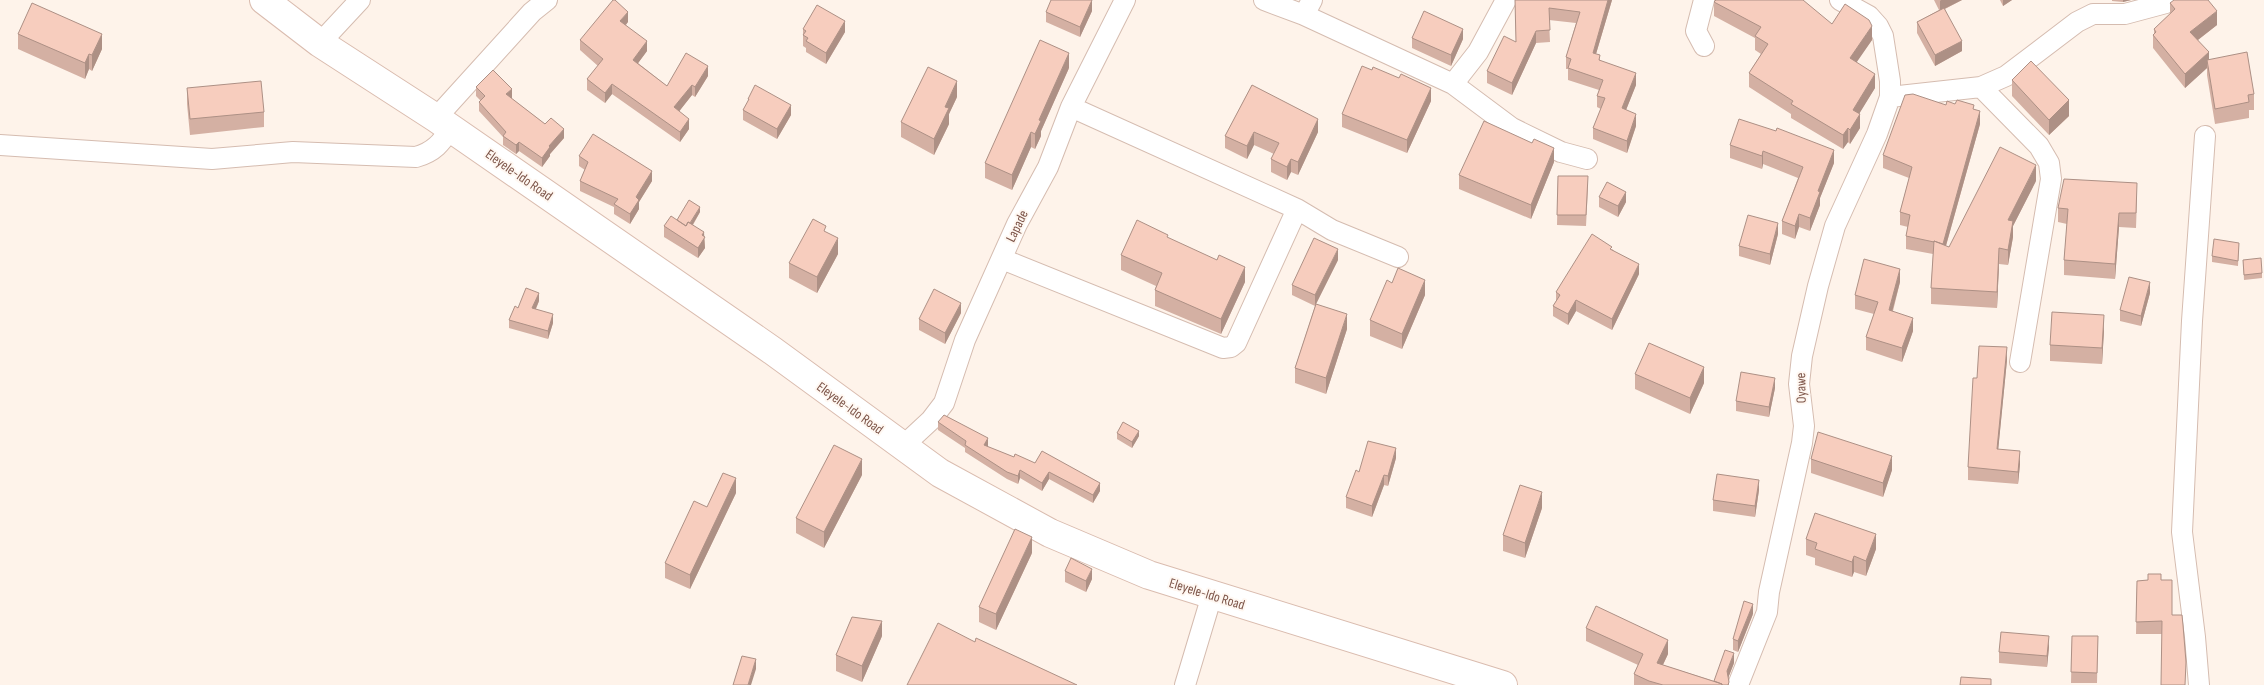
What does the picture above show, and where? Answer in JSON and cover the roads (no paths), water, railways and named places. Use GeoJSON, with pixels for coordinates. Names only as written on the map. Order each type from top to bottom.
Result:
{"type":"FeatureCollection","features":[{"type":"Feature","properties":{"kind":"main road","name":"Eleyele-Ido Road"},"geometry":{"type":"LineString","coordinates":[[264,0],[320,43],[444,123],[773,351],[940,473],[1050,533],[1149,575],[1459,679],[1503,685]]}},
{"type":"Feature","properties":{"kind":"street"},"geometry":{"type":"LineString","coordinates":[[320,43],[360,0]]}},
{"type":"Feature","properties":{"kind":"street"},"geometry":{"type":"LineString","coordinates":[[0,145],[212,159],[293,152],[416,157],[430,153],[439,145],[444,123],[532,12],[547,0]]}},
{"type":"Feature","properties":{"kind":"street","name":"Lapade"},"geometry":{"type":"LineString","coordinates":[[903,446],[931,420],[944,403],[965,340],[1017,224],[1048,168],[1071,106],[1125,0]]}},
{"type":"Feature","properties":{"kind":"street"},"geometry":{"type":"LineString","coordinates":[[1264,0],[1308,8],[1453,84],[1512,128],[1561,152],[1586,159]]}},
{"type":"Feature","properties":{"kind":"street"},"geometry":{"type":"LineString","coordinates":[[1453,84],[1478,52],[1506,0]]}},
{"type":"Feature","properties":{"kind":"street"},"geometry":{"type":"LineString","coordinates":[[1704,0],[1696,31],[1704,46]]}},
{"type":"Feature","properties":{"kind":"street"},"geometry":{"type":"LineString","coordinates":[[1840,0],[1869,16],[1878,26],[1883,36],[1890,81],[1890,97],[1981,87],[2006,76],[2077,22],[2091,7],[2125,14],[2166,3]]}},
{"type":"Feature","properties":{"kind":"street"},"geometry":{"type":"LineString","coordinates":[[1981,87],[2039,146],[2049,163],[2051,179],[2020,362]]}},
{"type":"Feature","properties":{"kind":"street","name":"Oyawe"},"geometry":{"type":"LineString","coordinates":[[1738,685],[1766,612],[1802,443],[1804,426],[1799,384],[1802,356],[1818,286],[1835,226],[1877,134],[1890,97]]}},
{"type":"Feature","properties":{"kind":"street"},"geometry":{"type":"LineString","coordinates":[[1071,106],[1298,209],[1332,230],[1398,257]]}},
{"type":"Feature","properties":{"kind":"street"},"geometry":{"type":"LineString","coordinates":[[2199,685],[2182,532],[2192,321],[2205,136]]}},
{"type":"Feature","properties":{"kind":"street"},"geometry":{"type":"LineString","coordinates":[[1002,259],[1223,348],[1231,347],[1236,343],[1298,209]]}},
{"type":"Feature","properties":{"kind":"street"},"geometry":{"type":"LineString","coordinates":[[1185,685],[1212,595]]}}]}
